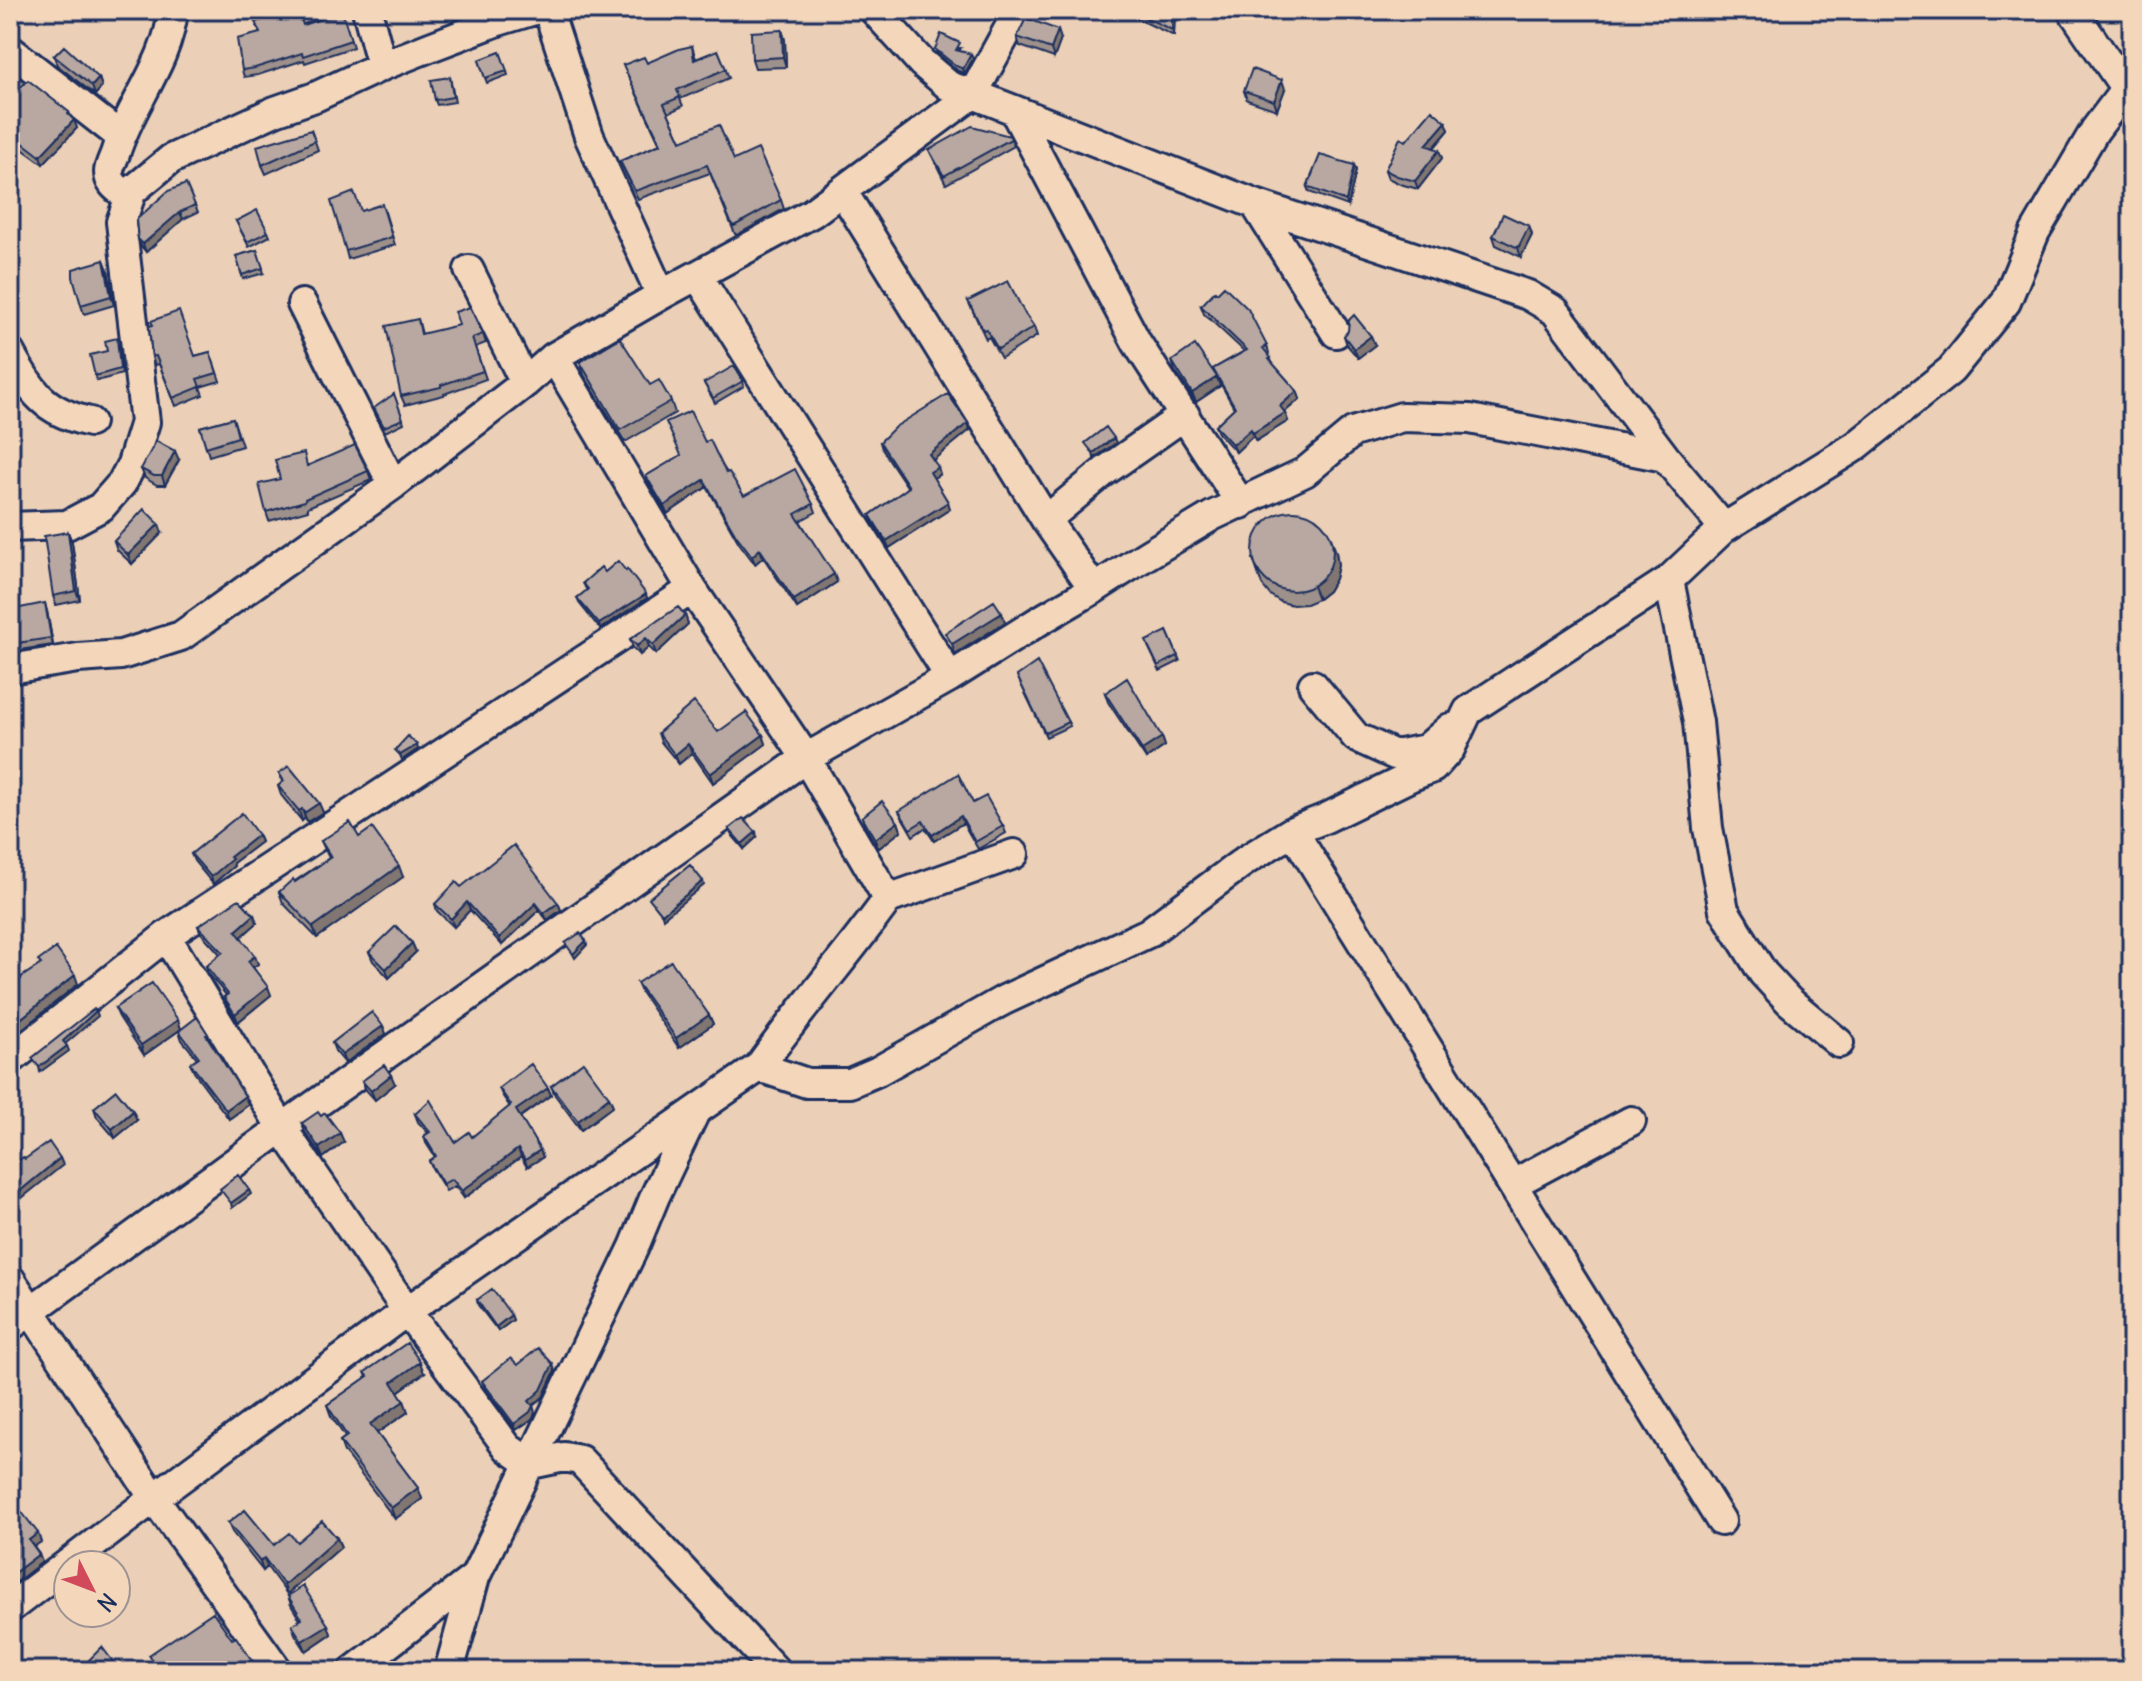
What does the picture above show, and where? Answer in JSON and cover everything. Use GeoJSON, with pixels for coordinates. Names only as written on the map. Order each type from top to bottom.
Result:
{"type":"FeatureCollection","features":[{"type":"Feature","properties":{"kind":"street"},"geometry":{"type":"LineString","coordinates":[[132,191],[122,192],[113,186],[109,172],[120,136],[156,67],[171,28],[173,10]]}},
{"type":"Feature","properties":{"kind":"street"},"geometry":{"type":"LineString","coordinates":[[367,10],[382,66]]}},
{"type":"Feature","properties":{"kind":"street"},"geometry":{"type":"LineString","coordinates":[[10,527],[67,525],[101,507],[122,483],[132,464],[145,422],[121,222],[132,191],[171,159],[275,111],[315,97],[382,66],[534,10]]}},
{"type":"Feature","properties":{"kind":"street"},"geometry":{"type":"LineString","coordinates":[[548,10],[589,136],[661,295]]}},
{"type":"Feature","properties":{"kind":"street"},"geometry":{"type":"LineString","coordinates":[[874,10],[922,63],[949,86],[1255,204],[1528,295],[1555,311],[1665,457],[1724,528]]}},
{"type":"Feature","properties":{"kind":"street"},"geometry":{"type":"LineString","coordinates":[[10,669],[78,658],[121,655],[181,636],[393,485],[554,357],[812,213],[843,192],[973,94],[1019,10]]}},
{"type":"Feature","properties":{"kind":"street"},"geometry":{"type":"LineString","coordinates":[[1313,685],[1356,737],[1395,755],[1426,749],[1468,711],[1669,580],[1724,528],[1856,446],[1951,370],[2006,302],[2035,232],[2095,130],[2129,85],[2072,10]]}},
{"type":"Feature","properties":{"kind":"street"},"geometry":{"type":"LineString","coordinates":[[10,50],[120,136]]}},
{"type":"Feature","properties":{"kind":"street"},"geometry":{"type":"LineString","coordinates":[[1014,110],[1137,343],[1241,504]]}},
{"type":"Feature","properties":{"kind":"street"},"geometry":{"type":"LineString","coordinates":[[843,192],[1046,520],[1094,589]]}},
{"type":"Feature","properties":{"kind":"street"},"geometry":{"type":"LineString","coordinates":[[1255,204],[1336,333]]}},
{"type":"Feature","properties":{"kind":"street"},"geometry":{"type":"LineString","coordinates":[[469,270],[525,383]]}},
{"type":"Feature","properties":{"kind":"street"},"geometry":{"type":"LineString","coordinates":[[698,276],[950,677]]}},
{"type":"Feature","properties":{"kind":"street"},"geometry":{"type":"LineString","coordinates":[[302,304],[393,485]]}},
{"type":"Feature","properties":{"kind":"street"},"geometry":{"type":"LineString","coordinates":[[10,353],[28,385],[43,400],[59,413],[90,422]]}},
{"type":"Feature","properties":{"kind":"street"},"geometry":{"type":"LineString","coordinates":[[554,357],[692,589],[806,758],[888,899]]}},
{"type":"Feature","properties":{"kind":"street"},"geometry":{"type":"LineString","coordinates":[[1046,520],[1105,471],[1185,415]]}},
{"type":"Feature","properties":{"kind":"street"},"geometry":{"type":"LineString","coordinates":[[21,1318],[282,1128],[806,758],[950,677],[1212,516],[1305,472],[1353,432],[1402,417],[1470,419],[1665,457]]}},
{"type":"Feature","properties":{"kind":"street"},"geometry":{"type":"LineString","coordinates":[[1669,580],[1698,722],[1708,828],[1724,910],[1763,973],[1789,1001],[1839,1043]]}},
{"type":"Feature","properties":{"kind":"street"},"geometry":{"type":"LineString","coordinates":[[10,1060],[166,936],[692,589]]}},
{"type":"Feature","properties":{"kind":"street"},"geometry":{"type":"LineString","coordinates":[[759,1067],[807,1083],[850,1083],[878,1071],[1004,1000],[1148,933],[1246,860],[1293,831],[1433,768],[1450,749],[1468,711]]}},
{"type":"Feature","properties":{"kind":"street"},"geometry":{"type":"LineString","coordinates":[[1293,831],[1721,1521]]}},
{"type":"Feature","properties":{"kind":"street"},"geometry":{"type":"LineString","coordinates":[[10,1608],[407,1311],[759,1067],[855,946],[888,899],[1014,854]]}},
{"type":"Feature","properties":{"kind":"street"},"geometry":{"type":"LineString","coordinates":[[166,936],[282,1128],[407,1311],[508,1448],[531,1464],[564,1457],[580,1460],[776,1671]]}},
{"type":"Feature","properties":{"kind":"street"},"geometry":{"type":"LineString","coordinates":[[449,1671],[475,1577],[634,1247],[695,1111]]}},
{"type":"Feature","properties":{"kind":"street"},"geometry":{"type":"LineString","coordinates":[[1513,1184],[1631,1121]]}},
{"type":"Feature","properties":{"kind":"street"},"geometry":{"type":"LineString","coordinates":[[10,1279],[21,1318],[154,1498],[274,1670]]}},
{"type":"Feature","properties":{"kind":"street"},"geometry":{"type":"LineString","coordinates":[[353,1671],[475,1577]]}},
{"type":"Feature","properties":{"kind":"building"},"geometry":{"type":"Polygon","coordinates":[[[269,10],[298,10],[303,25],[342,12],[351,40],[303,56],[302,53],[242,70],[237,39],[260,33],[255,22],[270,18],[269,10]]]}},
{"type":"Feature","properties":{"kind":"building"},"geometry":{"type":"Polygon","coordinates":[[[1110,10],[1172,10],[1172,30],[1134,12],[1110,10]]]}},
{"type":"Feature","properties":{"kind":"building"},"geometry":{"type":"Polygon","coordinates":[[[1026,18],[1058,30],[1051,49],[1017,37],[1026,18]]]}},
{"type":"Feature","properties":{"kind":"building"},"geometry":{"type":"Polygon","coordinates":[[[782,30],[783,57],[752,59],[751,32],[782,30]]]}},
{"type":"Feature","properties":{"kind":"building"},"geometry":{"type":"Polygon","coordinates":[[[941,34],[960,43],[956,50],[971,54],[963,69],[935,49],[941,34]]]}},
{"type":"Feature","properties":{"kind":"building"},"geometry":{"type":"Polygon","coordinates":[[[64,46],[99,78],[92,86],[54,56],[64,46]]]}},
{"type":"Feature","properties":{"kind":"building"},"geometry":{"type":"Polygon","coordinates":[[[692,46],[694,60],[718,50],[726,69],[677,90],[680,97],[664,104],[681,141],[719,125],[734,160],[758,149],[781,200],[734,226],[707,165],[635,191],[620,161],[661,144],[623,65],[644,57],[647,63],[692,46]]]}},
{"type":"Feature","properties":{"kind":"building"},"geometry":{"type":"Polygon","coordinates":[[[500,52],[507,71],[485,78],[479,60],[500,52]]]}},
{"type":"Feature","properties":{"kind":"building"},"geometry":{"type":"Polygon","coordinates":[[[1252,69],[1282,80],[1274,101],[1244,91],[1252,69]]]}},
{"type":"Feature","properties":{"kind":"building"},"geometry":{"type":"Polygon","coordinates":[[[450,77],[453,97],[435,100],[431,80],[450,77]]]}},
{"type":"Feature","properties":{"kind":"building"},"geometry":{"type":"Polygon","coordinates":[[[28,80],[69,112],[74,120],[40,156],[10,133],[10,97],[28,80]]]}},
{"type":"Feature","properties":{"kind":"building"},"geometry":{"type":"Polygon","coordinates":[[[1432,110],[1446,122],[1426,145],[1439,150],[1415,181],[1385,170],[1400,138],[1406,141],[1432,110]]]}},
{"type":"Feature","properties":{"kind":"building"},"geometry":{"type":"Polygon","coordinates":[[[972,126],[1010,136],[1011,139],[944,176],[929,150],[972,126]]]}},
{"type":"Feature","properties":{"kind":"building"},"geometry":{"type":"Polygon","coordinates":[[[311,130],[315,141],[262,165],[257,146],[311,130]]]}},
{"type":"Feature","properties":{"kind":"building"},"geometry":{"type":"Polygon","coordinates":[[[1320,155],[1354,165],[1346,201],[1307,187],[1320,155]]]}},
{"type":"Feature","properties":{"kind":"building"},"geometry":{"type":"Polygon","coordinates":[[[186,184],[195,205],[180,212],[143,244],[138,239],[136,220],[168,191],[186,184]]]}},
{"type":"Feature","properties":{"kind":"building"},"geometry":{"type":"Polygon","coordinates":[[[354,192],[361,211],[382,204],[392,237],[346,251],[331,201],[354,192]]]}},
{"type":"Feature","properties":{"kind":"building"},"geometry":{"type":"Polygon","coordinates":[[[257,210],[268,232],[247,242],[236,221],[257,210]]]}},
{"type":"Feature","properties":{"kind":"building"},"geometry":{"type":"Polygon","coordinates":[[[1503,214],[1529,226],[1518,248],[1493,236],[1503,214]]]}},
{"type":"Feature","properties":{"kind":"building"},"geometry":{"type":"Polygon","coordinates":[[[257,250],[263,268],[242,275],[236,256],[257,250]]]}},
{"type":"Feature","properties":{"kind":"building"},"geometry":{"type":"Polygon","coordinates":[[[104,260],[111,296],[81,305],[73,269],[104,260]]]}},
{"type":"Feature","properties":{"kind":"building"},"geometry":{"type":"Polygon","coordinates":[[[1008,281],[1034,327],[998,349],[986,329],[983,330],[968,301],[1008,281]]]}},
{"type":"Feature","properties":{"kind":"building"},"geometry":{"type":"Polygon","coordinates":[[[1224,286],[1248,309],[1267,346],[1263,348],[1269,359],[1297,391],[1280,406],[1285,413],[1253,433],[1251,429],[1233,445],[1215,426],[1235,407],[1213,369],[1247,350],[1201,306],[1224,286]]]}},
{"type":"Feature","properties":{"kind":"building"},"geometry":{"type":"Polygon","coordinates":[[[470,307],[483,334],[472,338],[483,371],[441,387],[401,396],[386,326],[418,319],[421,334],[459,325],[455,312],[470,307]]]}},
{"type":"Feature","properties":{"kind":"building"},"geometry":{"type":"Polygon","coordinates":[[[179,311],[195,356],[210,352],[217,373],[197,379],[200,387],[173,398],[156,356],[152,357],[149,326],[153,325],[151,321],[179,311]]]}},
{"type":"Feature","properties":{"kind":"building"},"geometry":{"type":"Polygon","coordinates":[[[1354,315],[1371,336],[1354,349],[1344,336],[1354,315]]]}},
{"type":"Feature","properties":{"kind":"building"},"geometry":{"type":"Polygon","coordinates":[[[117,338],[120,369],[95,376],[90,355],[107,351],[105,341],[117,338]]]}},
{"type":"Feature","properties":{"kind":"building"},"geometry":{"type":"Polygon","coordinates":[[[620,338],[650,385],[659,380],[671,401],[620,430],[580,362],[620,338]]]}},
{"type":"Feature","properties":{"kind":"building"},"geometry":{"type":"Polygon","coordinates":[[[1195,345],[1217,377],[1192,393],[1172,361],[1195,345]]]}},
{"type":"Feature","properties":{"kind":"building"},"geometry":{"type":"Polygon","coordinates":[[[734,366],[743,381],[713,398],[704,383],[734,366]]]}},
{"type":"Feature","properties":{"kind":"building"},"geometry":{"type":"Polygon","coordinates":[[[394,394],[403,419],[384,427],[374,408],[394,394]]]}},
{"type":"Feature","properties":{"kind":"building"},"geometry":{"type":"Polygon","coordinates":[[[948,394],[968,423],[929,454],[938,467],[930,472],[948,502],[886,541],[870,515],[909,487],[880,442],[895,427],[948,394]]]}},
{"type":"Feature","properties":{"kind":"building"},"geometry":{"type":"Polygon","coordinates":[[[690,411],[705,442],[710,440],[726,473],[729,472],[744,496],[795,469],[813,504],[795,514],[834,574],[794,600],[760,549],[752,556],[736,535],[704,480],[664,506],[646,476],[681,455],[666,422],[690,411]]]}},
{"type":"Feature","properties":{"kind":"building"},"geometry":{"type":"Polygon","coordinates":[[[233,418],[238,437],[206,447],[200,427],[233,418]]]}},
{"type":"Feature","properties":{"kind":"building"},"geometry":{"type":"Polygon","coordinates":[[[1106,427],[1114,438],[1093,453],[1085,443],[1106,427]]]}},
{"type":"Feature","properties":{"kind":"building"},"geometry":{"type":"Polygon","coordinates":[[[156,441],[175,451],[162,476],[154,476],[141,469],[156,441]]]}},
{"type":"Feature","properties":{"kind":"building"},"geometry":{"type":"Polygon","coordinates":[[[355,445],[368,471],[305,501],[266,512],[259,484],[280,479],[275,460],[304,453],[307,466],[355,445]]]}},
{"type":"Feature","properties":{"kind":"building"},"geometry":{"type":"Polygon","coordinates":[[[144,509],[159,524],[128,555],[114,541],[144,509]]]}},
{"type":"Feature","properties":{"kind":"building"},"geometry":{"type":"Polygon","coordinates":[[[1285,511],[1301,511],[1315,518],[1326,529],[1333,543],[1330,566],[1315,584],[1301,591],[1285,591],[1271,584],[1260,573],[1253,559],[1253,543],[1260,529],[1271,518],[1285,511]]]}},
{"type":"Feature","properties":{"kind":"building"},"geometry":{"type":"Polygon","coordinates":[[[68,532],[76,591],[53,596],[44,536],[68,532]]]}},
{"type":"Feature","properties":{"kind":"building"},"geometry":{"type":"Polygon","coordinates":[[[618,561],[646,594],[599,624],[577,598],[588,589],[583,583],[601,567],[605,572],[618,561]]]}},
{"type":"Feature","properties":{"kind":"building"},"geometry":{"type":"Polygon","coordinates":[[[994,601],[1002,613],[952,644],[945,633],[994,601]]]}},
{"type":"Feature","properties":{"kind":"building"},"geometry":{"type":"Polygon","coordinates":[[[45,603],[51,638],[17,643],[15,630],[11,631],[10,610],[45,603]]]}},
{"type":"Feature","properties":{"kind":"building"},"geometry":{"type":"Polygon","coordinates":[[[678,607],[685,615],[653,645],[646,638],[637,646],[630,639],[678,607]]]}},
{"type":"Feature","properties":{"kind":"building"},"geometry":{"type":"Polygon","coordinates":[[[1167,631],[1178,656],[1158,666],[1146,641],[1167,631]]]}},
{"type":"Feature","properties":{"kind":"building"},"geometry":{"type":"Polygon","coordinates":[[[1037,662],[1068,722],[1045,733],[1017,676],[1037,662]]]}},
{"type":"Feature","properties":{"kind":"building"},"geometry":{"type":"Polygon","coordinates":[[[1127,678],[1162,737],[1142,750],[1105,693],[1127,678]]]}},
{"type":"Feature","properties":{"kind":"building"},"geometry":{"type":"Polygon","coordinates":[[[694,702],[718,732],[746,712],[763,735],[710,774],[688,744],[675,755],[658,733],[694,702]]]}},
{"type":"Feature","properties":{"kind":"building"},"geometry":{"type":"Polygon","coordinates":[[[408,736],[417,745],[400,755],[395,750],[408,736]]]}},
{"type":"Feature","properties":{"kind":"building"},"geometry":{"type":"Polygon","coordinates":[[[289,766],[319,803],[304,813],[278,786],[284,781],[279,773],[289,766]]]}},
{"type":"Feature","properties":{"kind":"building"},"geometry":{"type":"Polygon","coordinates":[[[958,774],[973,803],[986,796],[1003,826],[975,842],[961,816],[932,835],[923,821],[910,829],[899,811],[958,774]]]}},
{"type":"Feature","properties":{"kind":"building"},"geometry":{"type":"Polygon","coordinates":[[[882,801],[898,822],[875,839],[862,817],[882,801]]]}},
{"type":"Feature","properties":{"kind":"building"},"geometry":{"type":"Polygon","coordinates":[[[242,813],[258,835],[211,877],[191,854],[242,813]]]}},
{"type":"Feature","properties":{"kind":"building"},"geometry":{"type":"Polygon","coordinates":[[[743,818],[756,832],[742,844],[729,829],[743,818]]]}},
{"type":"Feature","properties":{"kind":"building"},"geometry":{"type":"Polygon","coordinates":[[[350,822],[359,837],[372,828],[399,866],[313,927],[279,892],[293,879],[295,882],[331,857],[321,841],[350,822]]]}},
{"type":"Feature","properties":{"kind":"building"},"geometry":{"type":"Polygon","coordinates":[[[514,845],[558,903],[544,913],[536,903],[499,938],[467,902],[451,919],[435,904],[456,882],[461,887],[514,845]]]}},
{"type":"Feature","properties":{"kind":"building"},"geometry":{"type":"Polygon","coordinates":[[[690,865],[703,881],[662,914],[649,898],[690,865]]]}},
{"type":"Feature","properties":{"kind":"building"},"geometry":{"type":"Polygon","coordinates":[[[239,899],[254,915],[236,931],[255,956],[248,961],[268,987],[235,1014],[224,997],[228,994],[206,966],[223,952],[198,926],[239,899]]]}},
{"type":"Feature","properties":{"kind":"building"},"geometry":{"type":"Polygon","coordinates":[[[396,926],[412,943],[386,969],[369,952],[396,926]]]}},
{"type":"Feature","properties":{"kind":"building"},"geometry":{"type":"Polygon","coordinates":[[[580,933],[586,941],[573,954],[565,943],[580,933]]]}},
{"type":"Feature","properties":{"kind":"building"},"geometry":{"type":"Polygon","coordinates":[[[56,948],[75,975],[13,1025],[10,1021],[10,987],[41,964],[38,961],[56,948]]]}},
{"type":"Feature","properties":{"kind":"building"},"geometry":{"type":"Polygon","coordinates":[[[671,961],[709,1015],[676,1038],[637,983],[671,961]]]}},
{"type":"Feature","properties":{"kind":"building"},"geometry":{"type":"Polygon","coordinates":[[[152,983],[178,1020],[141,1045],[115,1008],[152,983]]]}},
{"type":"Feature","properties":{"kind":"building"},"geometry":{"type":"Polygon","coordinates":[[[94,1009],[96,1011],[63,1041],[67,1046],[39,1067],[32,1058],[94,1009]]]}},
{"type":"Feature","properties":{"kind":"building"},"geometry":{"type":"Polygon","coordinates":[[[372,1012],[383,1026],[342,1055],[332,1043],[372,1012]]]}},
{"type":"Feature","properties":{"kind":"building"},"geometry":{"type":"Polygon","coordinates":[[[197,1017],[245,1096],[226,1110],[190,1063],[199,1057],[179,1031],[197,1017]]]}},
{"type":"Feature","properties":{"kind":"building"},"geometry":{"type":"Polygon","coordinates":[[[583,1062],[609,1097],[578,1121],[551,1086],[583,1062]]]}},
{"type":"Feature","properties":{"kind":"building"},"geometry":{"type":"Polygon","coordinates":[[[531,1064],[548,1088],[516,1110],[540,1150],[525,1160],[518,1149],[462,1191],[452,1179],[443,1184],[429,1161],[436,1156],[424,1136],[430,1132],[415,1114],[430,1100],[455,1142],[469,1132],[472,1137],[511,1105],[499,1088],[531,1064]]]}},
{"type":"Feature","properties":{"kind":"building"},"geometry":{"type":"Polygon","coordinates":[[[384,1065],[391,1075],[371,1091],[362,1081],[384,1065]]]}},
{"type":"Feature","properties":{"kind":"building"},"geometry":{"type":"Polygon","coordinates":[[[116,1090],[133,1111],[112,1129],[94,1108],[116,1090]]]}},
{"type":"Feature","properties":{"kind":"building"},"geometry":{"type":"Polygon","coordinates":[[[318,1112],[321,1116],[325,1113],[340,1133],[319,1148],[302,1123],[318,1112]]]}},
{"type":"Feature","properties":{"kind":"building"},"geometry":{"type":"Polygon","coordinates":[[[49,1142],[60,1158],[15,1195],[10,1189],[10,1168],[49,1142]]]}},
{"type":"Feature","properties":{"kind":"building"},"geometry":{"type":"Polygon","coordinates":[[[238,1175],[249,1190],[231,1203],[220,1189],[238,1175]]]}},
{"type":"Feature","properties":{"kind":"building"},"geometry":{"type":"Polygon","coordinates":[[[492,1289],[511,1315],[496,1327],[477,1300],[492,1289]]]}},
{"type":"Feature","properties":{"kind":"building"},"geometry":{"type":"Polygon","coordinates":[[[407,1343],[420,1362],[392,1382],[404,1401],[370,1424],[418,1488],[391,1508],[340,1441],[347,1436],[327,1405],[368,1376],[365,1372],[407,1343]]]}},
{"type":"Feature","properties":{"kind":"building"},"geometry":{"type":"Polygon","coordinates":[[[538,1348],[553,1364],[541,1390],[529,1401],[533,1406],[530,1412],[514,1424],[482,1381],[511,1358],[518,1365],[538,1348]]]}},
{"type":"Feature","properties":{"kind":"building"},"geometry":{"type":"Polygon","coordinates":[[[17,1506],[38,1533],[29,1540],[39,1554],[10,1576],[10,1510],[17,1506]]]}},
{"type":"Feature","properties":{"kind":"building"},"geometry":{"type":"Polygon","coordinates":[[[245,1510],[274,1545],[289,1533],[297,1542],[322,1521],[337,1538],[284,1585],[264,1558],[260,1562],[228,1523],[245,1510]]]}},
{"type":"Feature","properties":{"kind":"building"},"geometry":{"type":"Polygon","coordinates":[[[303,1586],[328,1625],[302,1641],[292,1625],[302,1619],[288,1596],[303,1586]]]}},
{"type":"Feature","properties":{"kind":"building"},"geometry":{"type":"Polygon","coordinates":[[[213,1612],[253,1662],[239,1671],[159,1671],[149,1655],[213,1612]]]}},
{"type":"Feature","properties":{"kind":"building"},"geometry":{"type":"Polygon","coordinates":[[[102,1647],[120,1671],[91,1671],[85,1664],[102,1647]]]}}]}
